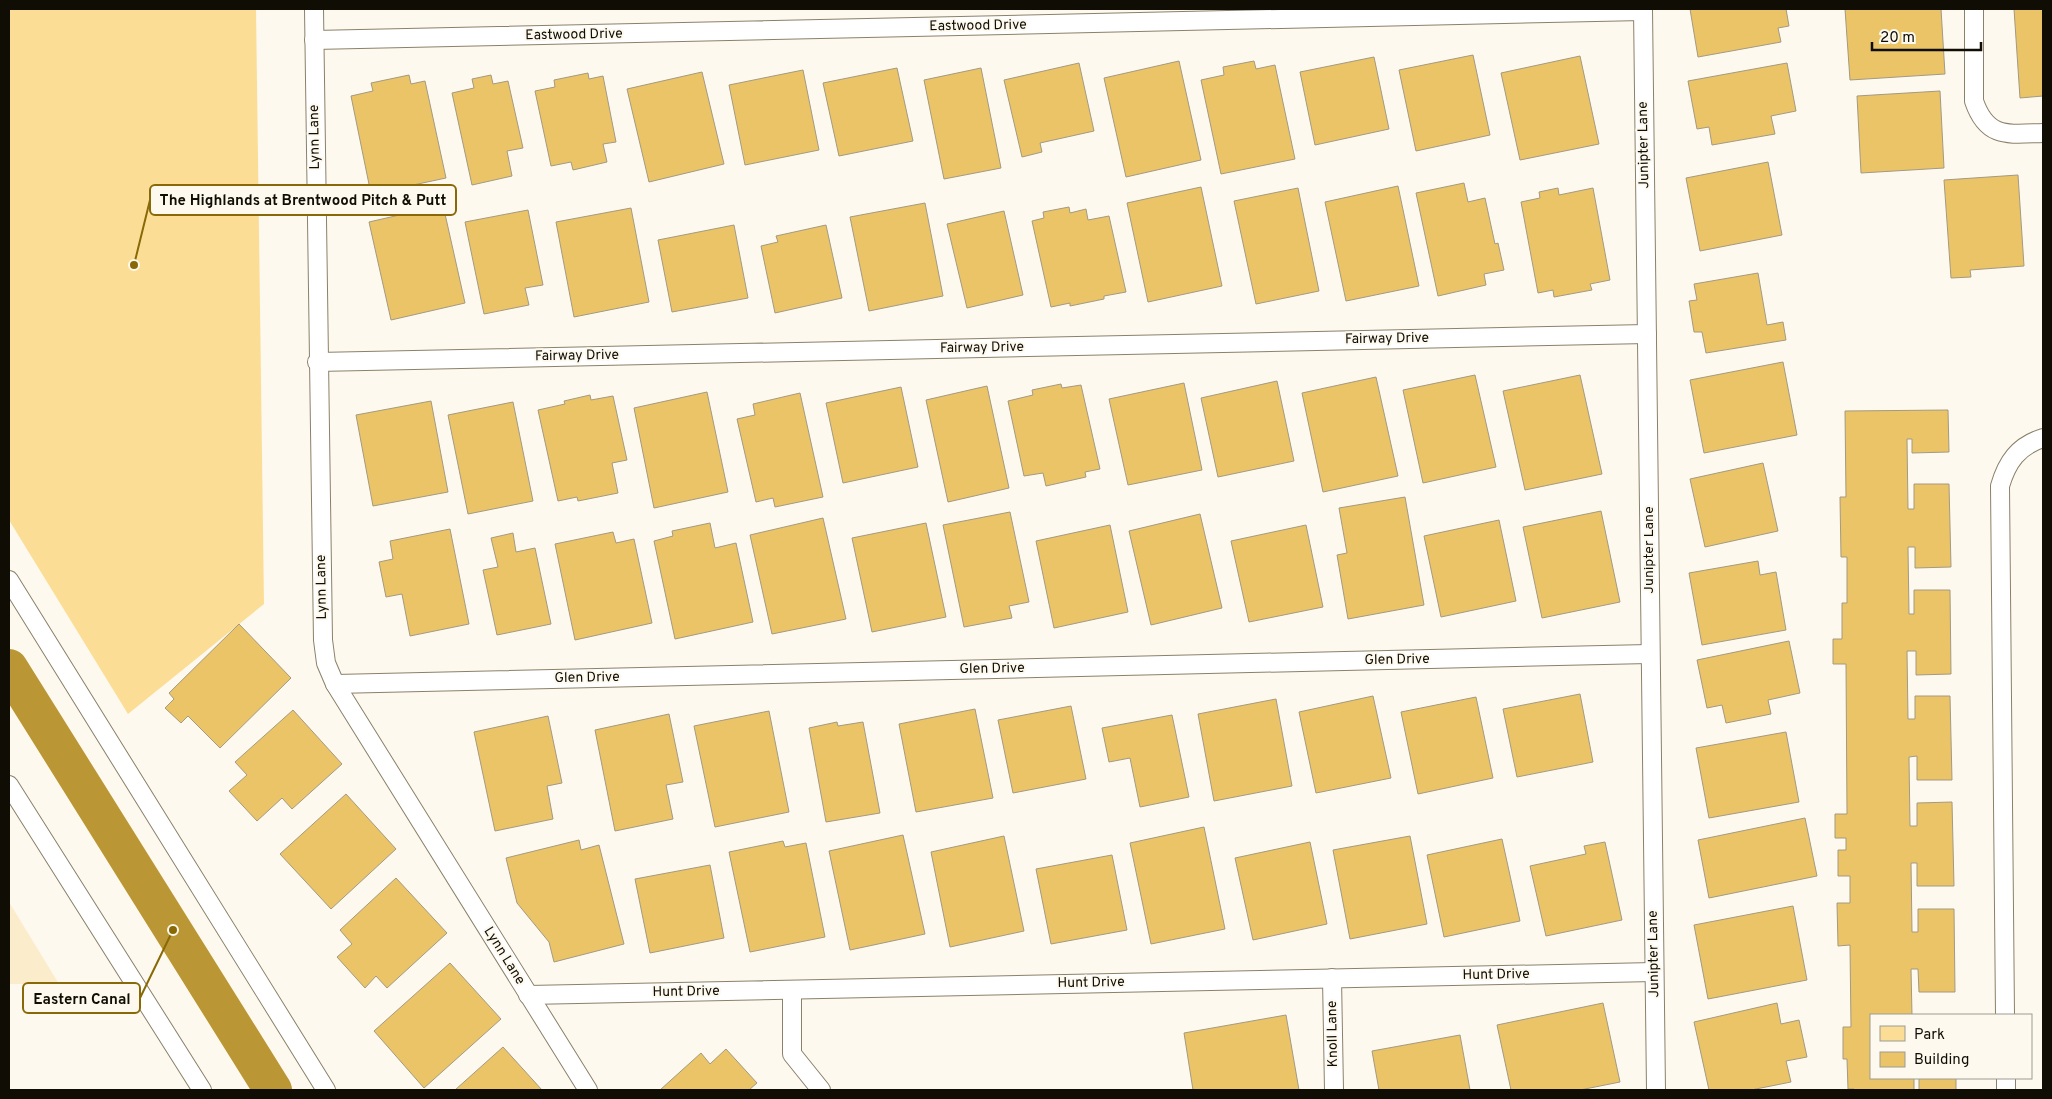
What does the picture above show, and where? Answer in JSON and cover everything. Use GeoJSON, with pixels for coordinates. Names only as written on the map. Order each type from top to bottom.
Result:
{"type":"FeatureCollection","features":[{"type":"Feature","properties":{"kind":"lane","name":"Lynn Lane"},"geometry":{"type":"LineString","coordinates":[[314,9],[317,362],[323,640],[326,663],[335,684],[588,1090]]}},
{"type":"Feature","properties":{"kind":"lane"},"geometry":{"type":"LineString","coordinates":[[1974,9],[1974,100],[1979,114],[1987,126],[1999,131],[2013,134],[2043,133]]}},
{"type":"Feature","properties":{"kind":"lane","name":"Eastwood Drive"},"geometry":{"type":"LineString","coordinates":[[314,40],[1643,10]]}},
{"type":"Feature","properties":{"kind":"lane","name":"Junipter Lane"},"geometry":{"type":"LineString","coordinates":[[1643,10],[1649,654],[1656,1090]]}},
{"type":"Feature","properties":{"kind":"lane","name":"Fairway Drive"},"geometry":{"type":"LineString","coordinates":[[317,362],[1647,334]]}},
{"type":"Feature","properties":{"kind":"lane"},"geometry":{"type":"LineString","coordinates":[[2005,1014],[2000,486],[2010,461],[2019,450],[2031,442],[2043,438]]}},
{"type":"Feature","properties":{"kind":"lane"},"geometry":{"type":"LineString","coordinates":[[9,580],[326,1090]]}},
{"type":"Feature","properties":{"kind":"lane","name":"Glen Drive"},"geometry":{"type":"LineString","coordinates":[[335,684],[1649,654]]}},
{"type":"Feature","properties":{"kind":"lane"},"geometry":{"type":"LineString","coordinates":[[9,785],[202,1090]]}},
{"type":"Feature","properties":{"kind":"lane","name":"Hunt Drive"},"geometry":{"type":"LineString","coordinates":[[528,995],[1654,972]]}},
{"type":"Feature","properties":{"kind":"lane","name":"Knoll Lane"},"geometry":{"type":"LineString","coordinates":[[1332,978],[1334,1090]]}},
{"type":"Feature","properties":{"kind":"lane"},"geometry":{"type":"LineString","coordinates":[[792,990],[792,1054],[821,1090]]}},
{"type":"Feature","properties":{"kind":"shaded area"},"geometry":{"type":"Polygon","coordinates":[[[9,902],[59,984],[9,984],[9,902]]]}},
{"type":"Feature","properties":{"kind":"green space"},"geometry":{"type":"Polygon","coordinates":[[[9,9],[256,9],[264,604],[128,714],[9,520],[9,9]]]}},
{"type":"Feature","properties":{"kind":"building"},"geometry":{"type":"Polygon","coordinates":[[[1690,9],[1786,9],[1789,26],[1778,28],[1781,42],[1698,57],[1690,9]]]}},
{"type":"Feature","properties":{"kind":"building"},"geometry":{"type":"Polygon","coordinates":[[[1845,9],[1941,9],[1945,74],[1850,80],[1845,9]]]}},
{"type":"Feature","properties":{"kind":"building"},"geometry":{"type":"Polygon","coordinates":[[[2014,9],[2043,9],[2043,96],[2020,98],[2014,9]]]}},
{"type":"Feature","properties":{"kind":"building"},"geometry":{"type":"Polygon","coordinates":[[[1473,55],[1490,135],[1416,151],[1399,70],[1473,55]]]}},
{"type":"Feature","properties":{"kind":"building"},"geometry":{"type":"Polygon","coordinates":[[[1580,56],[1599,144],[1520,160],[1501,73],[1580,56]]]}},
{"type":"Feature","properties":{"kind":"building"},"geometry":{"type":"Polygon","coordinates":[[[1374,57],[1389,129],[1315,145],[1300,72],[1374,57]]]}},
{"type":"Feature","properties":{"kind":"building"},"geometry":{"type":"Polygon","coordinates":[[[1179,61],[1201,160],[1126,177],[1104,78],[1179,61]]]}},
{"type":"Feature","properties":{"kind":"building"},"geometry":{"type":"Polygon","coordinates":[[[1254,61],[1256,69],[1275,65],[1295,159],[1221,174],[1201,80],[1224,75],[1223,67],[1254,61]]]}},
{"type":"Feature","properties":{"kind":"building"},"geometry":{"type":"Polygon","coordinates":[[[1079,63],[1094,131],[1040,143],[1042,152],[1022,157],[1004,80],[1079,63]]]}},
{"type":"Feature","properties":{"kind":"building"},"geometry":{"type":"Polygon","coordinates":[[[1787,63],[1796,111],[1771,116],[1775,134],[1712,145],[1709,127],[1697,129],[1688,81],[1787,63]]]}},
{"type":"Feature","properties":{"kind":"building"},"geometry":{"type":"Polygon","coordinates":[[[897,68],[913,141],[839,156],[823,83],[897,68]]]}},
{"type":"Feature","properties":{"kind":"building"},"geometry":{"type":"Polygon","coordinates":[[[981,68],[1001,168],[944,179],[924,80],[981,68]]]}},
{"type":"Feature","properties":{"kind":"building"},"geometry":{"type":"Polygon","coordinates":[[[803,70],[819,150],[745,165],[729,85],[803,70]]]}},
{"type":"Feature","properties":{"kind":"building"},"geometry":{"type":"Polygon","coordinates":[[[702,72],[724,164],[649,182],[627,89],[702,72]]]}},
{"type":"Feature","properties":{"kind":"building"},"geometry":{"type":"Polygon","coordinates":[[[588,73],[589,79],[603,76],[616,142],[603,144],[607,162],[573,170],[571,162],[551,166],[535,91],[555,87],[554,80],[588,73]]]}},
{"type":"Feature","properties":{"kind":"building"},"geometry":{"type":"Polygon","coordinates":[[[409,75],[411,84],[425,81],[446,178],[371,194],[351,96],[373,91],[371,83],[409,75]]]}},
{"type":"Feature","properties":{"kind":"building"},"geometry":{"type":"Polygon","coordinates":[[[491,75],[493,84],[508,81],[523,148],[507,151],[512,176],[472,185],[452,93],[474,88],[472,79],[491,75]]]}},
{"type":"Feature","properties":{"kind":"building"},"geometry":{"type":"Polygon","coordinates":[[[1940,91],[1944,168],[1861,173],[1857,96],[1940,91]]]}},
{"type":"Feature","properties":{"kind":"building"},"geometry":{"type":"Polygon","coordinates":[[[1768,162],[1782,235],[1700,251],[1686,178],[1768,162]]]}},
{"type":"Feature","properties":{"kind":"building"},"geometry":{"type":"Polygon","coordinates":[[[2018,175],[2024,266],[1970,270],[1971,277],[1951,278],[1944,180],[2018,175]]]}},
{"type":"Feature","properties":{"kind":"building"},"geometry":{"type":"Polygon","coordinates":[[[1464,183],[1468,202],[1485,198],[1495,244],[1498,243],[1504,270],[1484,274],[1486,285],[1438,296],[1416,193],[1464,183]]]}},
{"type":"Feature","properties":{"kind":"building"},"geometry":{"type":"Polygon","coordinates":[[[1398,186],[1419,286],[1346,301],[1325,202],[1398,186]]]}},
{"type":"Feature","properties":{"kind":"building"},"geometry":{"type":"Polygon","coordinates":[[[1201,187],[1222,286],[1148,302],[1127,203],[1201,187]]]}},
{"type":"Feature","properties":{"kind":"building"},"geometry":{"type":"Polygon","coordinates":[[[1298,188],[1319,291],[1256,304],[1234,201],[1298,188]]]}},
{"type":"Feature","properties":{"kind":"building"},"geometry":{"type":"Polygon","coordinates":[[[1558,188],[1559,195],[1593,188],[1610,280],[1590,284],[1592,290],[1554,297],[1553,290],[1538,293],[1521,202],[1540,198],[1539,192],[1558,188]]]}},
{"type":"Feature","properties":{"kind":"building"},"geometry":{"type":"Polygon","coordinates":[[[925,203],[943,296],[869,311],[850,217],[925,203]]]}},
{"type":"Feature","properties":{"kind":"building"},"geometry":{"type":"Polygon","coordinates":[[[443,205],[465,303],[391,320],[369,222],[443,205]]]}},
{"type":"Feature","properties":{"kind":"building"},"geometry":{"type":"Polygon","coordinates":[[[1069,207],[1070,213],[1086,209],[1088,220],[1109,216],[1126,292],[1070,306],[1070,303],[1051,307],[1032,221],[1044,218],[1043,212],[1069,207]]]}},
{"type":"Feature","properties":{"kind":"building"},"geometry":{"type":"Polygon","coordinates":[[[631,208],[649,302],[574,317],[556,222],[631,208]]]}},
{"type":"Feature","properties":{"kind":"building"},"geometry":{"type":"Polygon","coordinates":[[[528,210],[543,285],[525,288],[529,305],[484,314],[465,222],[528,210]]]}},
{"type":"Feature","properties":{"kind":"building"},"geometry":{"type":"Polygon","coordinates":[[[1004,211],[1023,295],[967,308],[947,224],[1004,211]]]}},
{"type":"Feature","properties":{"kind":"building"},"geometry":{"type":"Polygon","coordinates":[[[734,225],[748,298],[672,312],[658,240],[734,225]]]}},
{"type":"Feature","properties":{"kind":"building"},"geometry":{"type":"Polygon","coordinates":[[[826,225],[842,298],[775,313],[761,246],[778,242],[776,236],[826,225]]]}},
{"type":"Feature","properties":{"kind":"building"},"geometry":{"type":"Polygon","coordinates":[[[1758,273],[1767,325],[1783,322],[1786,340],[1706,353],[1702,332],[1694,332],[1689,301],[1697,300],[1694,284],[1758,273]]]}},
{"type":"Feature","properties":{"kind":"building"},"geometry":{"type":"Polygon","coordinates":[[[1783,362],[1797,435],[1704,453],[1690,380],[1783,362]]]}},
{"type":"Feature","properties":{"kind":"building"},"geometry":{"type":"Polygon","coordinates":[[[1475,375],[1496,467],[1423,483],[1403,390],[1475,375]]]}},
{"type":"Feature","properties":{"kind":"building"},"geometry":{"type":"Polygon","coordinates":[[[1580,375],[1602,474],[1525,490],[1503,391],[1580,375]]]}},
{"type":"Feature","properties":{"kind":"building"},"geometry":{"type":"Polygon","coordinates":[[[1376,377],[1398,476],[1323,492],[1302,393],[1376,377]]]}},
{"type":"Feature","properties":{"kind":"building"},"geometry":{"type":"Polygon","coordinates":[[[1277,381],[1294,461],[1218,477],[1201,398],[1277,381]]]}},
{"type":"Feature","properties":{"kind":"building"},"geometry":{"type":"Polygon","coordinates":[[[1184,383],[1202,470],[1128,485],[1109,399],[1184,383]]]}},
{"type":"Feature","properties":{"kind":"building"},"geometry":{"type":"Polygon","coordinates":[[[1061,384],[1062,388],[1081,385],[1100,469],[1085,472],[1086,477],[1046,486],[1043,473],[1024,476],[1008,401],[1033,395],[1032,390],[1061,384]]]}},
{"type":"Feature","properties":{"kind":"building"},"geometry":{"type":"Polygon","coordinates":[[[987,386],[1009,488],[948,502],[926,400],[987,386]]]}},
{"type":"Feature","properties":{"kind":"building"},"geometry":{"type":"Polygon","coordinates":[[[901,387],[918,467],[843,483],[826,403],[901,387]]]}},
{"type":"Feature","properties":{"kind":"building"},"geometry":{"type":"Polygon","coordinates":[[[707,392],[728,492],[654,508],[634,408],[707,392]]]}},
{"type":"Feature","properties":{"kind":"building"},"geometry":{"type":"Polygon","coordinates":[[[800,393],[823,497],[775,507],[773,498],[756,502],[737,419],[755,415],[753,404],[800,393]]]}},
{"type":"Feature","properties":{"kind":"building"},"geometry":{"type":"Polygon","coordinates":[[[590,395],[591,400],[613,396],[627,460],[612,463],[618,493],[578,501],[577,497],[558,501],[538,410],[565,404],[564,401],[590,395]]]}},
{"type":"Feature","properties":{"kind":"building"},"geometry":{"type":"Polygon","coordinates":[[[431,401],[448,492],[373,506],[356,415],[431,401]]]}},
{"type":"Feature","properties":{"kind":"building"},"geometry":{"type":"Polygon","coordinates":[[[513,402],[533,501],[468,514],[448,415],[513,402]]]}},
{"type":"Feature","properties":{"kind":"building"},"geometry":{"type":"Polygon","coordinates":[[[1948,410],[1949,452],[1912,453],[1912,439],[1907,439],[1908,509],[1914,509],[1914,484],[1949,484],[1951,567],[1915,568],[1915,547],[1908,547],[1909,614],[1914,614],[1914,590],[1950,590],[1951,674],[1916,675],[1916,651],[1907,651],[1908,719],[1915,719],[1915,696],[1950,696],[1952,780],[1917,780],[1917,756],[1909,757],[1910,826],[1917,826],[1917,803],[1952,802],[1954,886],[1917,886],[1917,863],[1911,863],[1912,932],[1918,932],[1918,909],[1954,909],[1955,992],[1919,992],[1918,969],[1911,969],[1912,1014],[1870,1014],[1870,1079],[1914,1079],[1914,1090],[1848,1089],[1847,1059],[1843,1059],[1843,1027],[1851,1027],[1850,945],[1838,946],[1837,903],[1850,903],[1850,876],[1838,876],[1838,850],[1846,850],[1846,838],[1835,838],[1835,814],[1847,814],[1846,664],[1833,664],[1833,639],[1842,639],[1842,603],[1847,603],[1847,557],[1841,557],[1840,497],[1846,497],[1845,411],[1948,410]]]}},
{"type":"Feature","properties":{"kind":"building"},"geometry":{"type":"Polygon","coordinates":[[[1763,463],[1778,531],[1705,547],[1690,479],[1763,463]]]}},
{"type":"Feature","properties":{"kind":"building"},"geometry":{"type":"Polygon","coordinates":[[[1405,497],[1424,605],[1348,619],[1337,555],[1347,553],[1339,508],[1405,497]]]}},
{"type":"Feature","properties":{"kind":"building"},"geometry":{"type":"Polygon","coordinates":[[[1601,511],[1620,602],[1542,618],[1523,527],[1601,511]]]}},
{"type":"Feature","properties":{"kind":"building"},"geometry":{"type":"Polygon","coordinates":[[[1010,512],[1029,602],[1009,606],[1012,618],[964,627],[943,525],[1010,512]]]}},
{"type":"Feature","properties":{"kind":"building"},"geometry":{"type":"Polygon","coordinates":[[[1200,514],[1222,608],[1151,625],[1129,531],[1200,514]]]}},
{"type":"Feature","properties":{"kind":"building"},"geometry":{"type":"Polygon","coordinates":[[[823,518],[846,619],[772,634],[750,535],[823,518]]]}},
{"type":"Feature","properties":{"kind":"building"},"geometry":{"type":"Polygon","coordinates":[[[1499,520],[1516,601],[1441,617],[1424,536],[1499,520]]]}},
{"type":"Feature","properties":{"kind":"building"},"geometry":{"type":"Polygon","coordinates":[[[710,523],[715,548],[736,543],[753,622],[675,639],[654,541],[673,536],[672,531],[710,523]]]}},
{"type":"Feature","properties":{"kind":"building"},"geometry":{"type":"Polygon","coordinates":[[[926,523],[946,617],[872,632],[852,538],[926,523]]]}},
{"type":"Feature","properties":{"kind":"building"},"geometry":{"type":"Polygon","coordinates":[[[1110,525],[1128,612],[1054,628],[1036,541],[1110,525]]]}},
{"type":"Feature","properties":{"kind":"building"},"geometry":{"type":"Polygon","coordinates":[[[1306,525],[1323,607],[1249,622],[1231,541],[1306,525]]]}},
{"type":"Feature","properties":{"kind":"building"},"geometry":{"type":"Polygon","coordinates":[[[450,529],[469,624],[410,636],[402,594],[386,597],[379,562],[393,559],[390,541],[450,529]]]}},
{"type":"Feature","properties":{"kind":"building"},"geometry":{"type":"Polygon","coordinates":[[[613,532],[616,543],[634,539],[652,623],[575,640],[555,544],[613,532]]]}},
{"type":"Feature","properties":{"kind":"building"},"geometry":{"type":"Polygon","coordinates":[[[513,533],[516,552],[535,548],[551,624],[497,635],[483,570],[498,567],[491,538],[513,533]]]}},
{"type":"Feature","properties":{"kind":"building"},"geometry":{"type":"Polygon","coordinates":[[[1758,561],[1760,575],[1776,572],[1786,630],[1702,645],[1689,573],[1758,561]]]}},
{"type":"Feature","properties":{"kind":"building"},"geometry":{"type":"Polygon","coordinates":[[[239,624],[291,678],[220,748],[188,716],[181,723],[165,708],[174,699],[169,693],[239,624]]]}},
{"type":"Feature","properties":{"kind":"building"},"geometry":{"type":"Polygon","coordinates":[[[1789,641],[1800,693],[1768,700],[1771,714],[1726,723],[1722,705],[1707,708],[1697,660],[1789,641]]]}},
{"type":"Feature","properties":{"kind":"building"},"geometry":{"type":"Polygon","coordinates":[[[1580,694],[1593,762],[1517,777],[1503,709],[1580,694]]]}},
{"type":"Feature","properties":{"kind":"building"},"geometry":{"type":"Polygon","coordinates":[[[1373,696],[1391,778],[1316,793],[1299,712],[1373,696]]]}},
{"type":"Feature","properties":{"kind":"building"},"geometry":{"type":"Polygon","coordinates":[[[1476,697],[1493,778],[1418,794],[1401,712],[1476,697]]]}},
{"type":"Feature","properties":{"kind":"building"},"geometry":{"type":"Polygon","coordinates":[[[1276,699],[1292,786],[1214,801],[1198,714],[1276,699]]]}},
{"type":"Feature","properties":{"kind":"building"},"geometry":{"type":"Polygon","coordinates":[[[1071,706],[1086,779],[1013,793],[998,720],[1071,706]]]}},
{"type":"Feature","properties":{"kind":"building"},"geometry":{"type":"Polygon","coordinates":[[[975,709],[993,798],[916,812],[899,724],[975,709]]]}},
{"type":"Feature","properties":{"kind":"building"},"geometry":{"type":"Polygon","coordinates":[[[293,710],[342,764],[292,809],[282,798],[257,821],[229,791],[247,775],[235,762],[293,710]]]}},
{"type":"Feature","properties":{"kind":"building"},"geometry":{"type":"Polygon","coordinates":[[[769,711],[789,812],[715,827],[694,726],[769,711]]]}},
{"type":"Feature","properties":{"kind":"building"},"geometry":{"type":"Polygon","coordinates":[[[669,714],[683,782],[666,785],[673,819],[615,831],[595,730],[669,714]]]}},
{"type":"Feature","properties":{"kind":"building"},"geometry":{"type":"Polygon","coordinates":[[[1172,715],[1189,797],[1140,807],[1130,758],[1109,762],[1102,728],[1172,715]]]}},
{"type":"Feature","properties":{"kind":"building"},"geometry":{"type":"Polygon","coordinates":[[[548,716],[562,783],[547,786],[553,819],[495,831],[474,732],[548,716]]]}},
{"type":"Feature","properties":{"kind":"building"},"geometry":{"type":"Polygon","coordinates":[[[837,722],[838,726],[863,722],[880,813],[826,822],[809,728],[837,722]]]}},
{"type":"Feature","properties":{"kind":"building"},"geometry":{"type":"Polygon","coordinates":[[[1786,732],[1799,802],[1709,818],[1696,748],[1786,732]]]}},
{"type":"Feature","properties":{"kind":"building"},"geometry":{"type":"Polygon","coordinates":[[[346,794],[396,849],[331,909],[280,854],[346,794]]]}},
{"type":"Feature","properties":{"kind":"building"},"geometry":{"type":"Polygon","coordinates":[[[1805,818],[1817,876],[1709,898],[1698,840],[1805,818]]]}},
{"type":"Feature","properties":{"kind":"building"},"geometry":{"type":"Polygon","coordinates":[[[1204,827],[1225,929],[1151,944],[1130,843],[1204,827]]]}},
{"type":"Feature","properties":{"kind":"building"},"geometry":{"type":"Polygon","coordinates":[[[903,835],[925,934],[850,950],[829,851],[903,835]]]}},
{"type":"Feature","properties":{"kind":"building"},"geometry":{"type":"Polygon","coordinates":[[[1004,836],[1024,931],[950,947],[931,852],[1004,836]]]}},
{"type":"Feature","properties":{"kind":"building"},"geometry":{"type":"Polygon","coordinates":[[[1410,836],[1427,924],[1350,939],[1333,850],[1410,836]]]}},
{"type":"Feature","properties":{"kind":"building"},"geometry":{"type":"Polygon","coordinates":[[[1502,839],[1520,921],[1444,937],[1427,855],[1502,839]]]}},
{"type":"Feature","properties":{"kind":"building"},"geometry":{"type":"Polygon","coordinates":[[[579,840],[581,850],[599,845],[624,944],[554,962],[549,942],[517,903],[506,858],[579,840]]]}},
{"type":"Feature","properties":{"kind":"building"},"geometry":{"type":"Polygon","coordinates":[[[783,841],[785,847],[806,843],[825,937],[750,952],[729,852],[783,841]]]}},
{"type":"Feature","properties":{"kind":"building"},"geometry":{"type":"Polygon","coordinates":[[[1310,842],[1327,924],[1253,940],[1235,858],[1310,842]]]}},
{"type":"Feature","properties":{"kind":"building"},"geometry":{"type":"Polygon","coordinates":[[[1605,842],[1622,920],[1546,936],[1530,866],[1586,854],[1584,846],[1605,842]]]}},
{"type":"Feature","properties":{"kind":"building"},"geometry":{"type":"Polygon","coordinates":[[[1112,855],[1127,930],[1051,944],[1036,869],[1112,855]]]}},
{"type":"Feature","properties":{"kind":"building"},"geometry":{"type":"Polygon","coordinates":[[[710,865],[724,938],[650,953],[635,879],[710,865]]]}},
{"type":"Feature","properties":{"kind":"building"},"geometry":{"type":"Polygon","coordinates":[[[396,878],[447,933],[387,988],[376,976],[365,988],[337,957],[352,944],[340,930],[396,878]]]}},
{"type":"Feature","properties":{"kind":"building"},"geometry":{"type":"Polygon","coordinates":[[[1793,906],[1807,980],[1708,999],[1694,925],[1793,906]]]}},
{"type":"Feature","properties":{"kind":"building"},"geometry":{"type":"Polygon","coordinates":[[[450,963],[501,1019],[424,1088],[374,1031],[450,963]]]}},
{"type":"Feature","properties":{"kind":"building"},"geometry":{"type":"Polygon","coordinates":[[[1603,1003],[1620,1082],[1580,1090],[1511,1090],[1497,1025],[1603,1003]]]}},
{"type":"Feature","properties":{"kind":"building"},"geometry":{"type":"Polygon","coordinates":[[[1777,1003],[1781,1024],[1799,1020],[1807,1057],[1786,1061],[1791,1082],[1751,1090],[1709,1090],[1694,1022],[1777,1003]]]}},
{"type":"Feature","properties":{"kind":"building"},"geometry":{"type":"Polygon","coordinates":[[[1286,1015],[1299,1090],[1193,1090],[1184,1033],[1286,1015]]]}},
{"type":"Feature","properties":{"kind":"building"},"geometry":{"type":"Polygon","coordinates":[[[1460,1035],[1470,1090],[1379,1090],[1372,1051],[1460,1035]]]}},
{"type":"Feature","properties":{"kind":"building"},"geometry":{"type":"Polygon","coordinates":[[[503,1047],[542,1090],[455,1090],[503,1047]]]}},
{"type":"Feature","properties":{"kind":"building"},"geometry":{"type":"Polygon","coordinates":[[[726,1049],[757,1083],[749,1090],[660,1090],[701,1053],[710,1064],[726,1049]]]}},
{"type":"Feature","properties":{"kind":"building"},"geometry":{"type":"Polygon","coordinates":[[[1919,1079],[1956,1079],[1956,1090],[1919,1090],[1919,1079]]]}},
{"type":"Feature","properties":{"kind":"waterway"},"geometry":{"type":"LineString","coordinates":[[9,668],[273,1090]]}},
{"type":"Feature","properties":{"kind":"place","name":"The Highlands at Brentwood Pitch & Putt"},"geometry":{"type":"Point","coordinates":[134,265]}},
{"type":"Feature","properties":{"kind":"place","name":"Eastern Canal"},"geometry":{"type":"Point","coordinates":[173,930]}}]}
